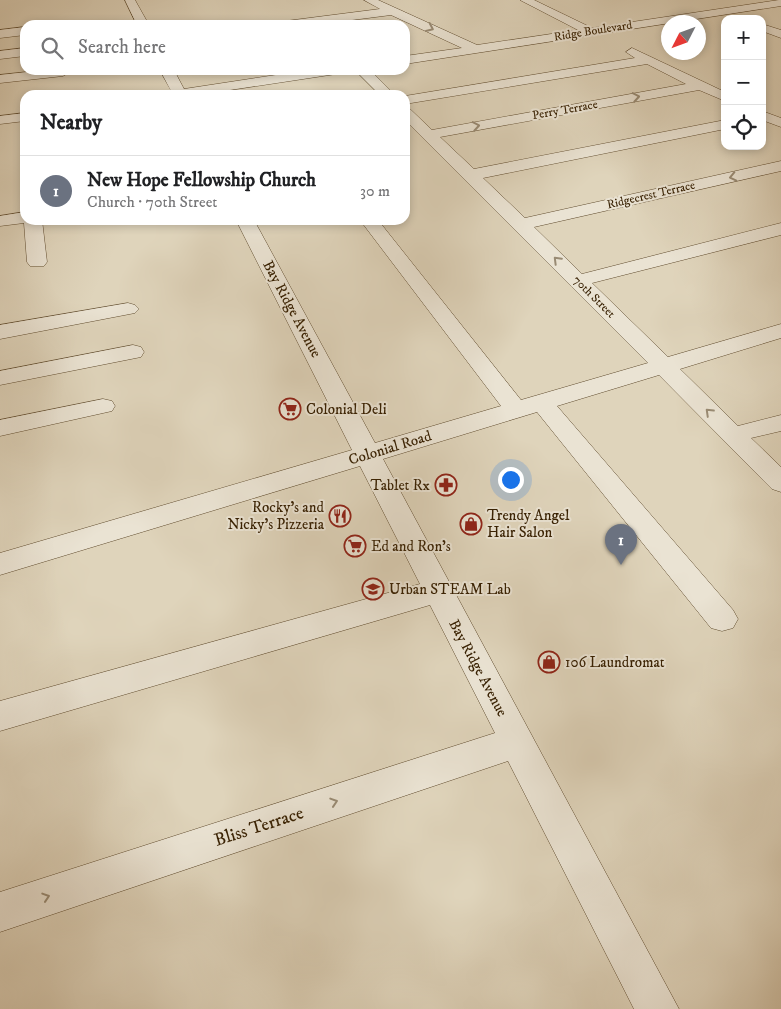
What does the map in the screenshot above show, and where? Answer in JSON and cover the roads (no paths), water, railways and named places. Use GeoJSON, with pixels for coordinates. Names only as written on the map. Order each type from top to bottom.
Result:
{"type":"FeatureCollection","features":[{"type":"Feature","properties":{"kind":"street"},"geometry":{"type":"LineString","coordinates":[[130,0],[140,20]]}},
{"type":"Feature","properties":{"kind":"street"},"geometry":{"type":"LineString","coordinates":[[369,0],[475,49]]}},
{"type":"Feature","properties":{"kind":"street"},"geometry":{"type":"LineString","coordinates":[[525,0],[721,95]]}},
{"type":"Feature","properties":{"kind":"street","name":"Ridge Boulevard"},"geometry":{"type":"LineString","coordinates":[[410,59],[781,3]]}},
{"type":"Feature","properties":{"kind":"street"},"geometry":{"type":"LineString","coordinates":[[702,4],[730,15]]}},
{"type":"Feature","properties":{"kind":"street"},"geometry":{"type":"LineString","coordinates":[[324,20],[393,11]]}},
{"type":"Feature","properties":{"kind":"street"},"geometry":{"type":"LineString","coordinates":[[766,28],[781,34]]}},
{"type":"Feature","properties":{"kind":"street"},"geometry":{"type":"LineString","coordinates":[[0,34],[20,32]]}},
{"type":"Feature","properties":{"kind":"street"},"geometry":{"type":"LineString","coordinates":[[0,55],[20,53]]}},
{"type":"Feature","properties":{"kind":"street"},"geometry":{"type":"LineString","coordinates":[[410,99],[648,60]]}},
{"type":"Feature","properties":{"kind":"street"},"geometry":{"type":"LineString","coordinates":[[0,79],[36,75]]}},
{"type":"Feature","properties":{"kind":"street"},"geometry":{"type":"LineString","coordinates":[[168,75],[174,90]]}},
{"type":"Feature","properties":{"kind":"street"},"geometry":{"type":"LineString","coordinates":[[203,90],[303,75]]}},
{"type":"Feature","properties":{"kind":"street"},"geometry":{"type":"LineString","coordinates":[[367,75],[383,90]]}},
{"type":"Feature","properties":{"kind":"street","name":"Perry Terrace"},"geometry":{"type":"LineString","coordinates":[[428,135],[701,85]]}},
{"type":"Feature","properties":{"kind":"street"},"geometry":{"type":"LineString","coordinates":[[0,120],[20,117]]}},
{"type":"Feature","properties":{"kind":"street","name":"70th Street"},"geometry":{"type":"LineString","coordinates":[[410,117],[521,224],[781,483]]}},
{"type":"Feature","properties":{"kind":"street"},"geometry":{"type":"LineString","coordinates":[[766,117],[781,124]]}},
{"type":"Feature","properties":{"kind":"street"},"geometry":{"type":"LineString","coordinates":[[471,175],[721,125]]}},
{"type":"Feature","properties":{"kind":"street","name":"Ridgecrest Terrace"},"geometry":{"type":"LineString","coordinates":[[521,224],[781,166]]}},
{"type":"Feature","properties":{"kind":"street"},"geometry":{"type":"LineString","coordinates":[[0,221],[20,218]]}},
{"type":"Feature","properties":{"kind":"street"},"geometry":{"type":"LineString","coordinates":[[33,225],[37,262]]}},
{"type":"Feature","properties":{"kind":"street","name":"Bay Ridge Avenue"},"geometry":{"type":"LineString","coordinates":[[248,225],[657,1009]]}},
{"type":"Feature","properties":{"kind":"street"},"geometry":{"type":"LineString","coordinates":[[373,225],[516,410]]}},
{"type":"Feature","properties":{"kind":"street"},"geometry":{"type":"LineString","coordinates":[[578,281],[781,230]]}},
{"type":"Feature","properties":{"kind":"street"},"geometry":{"type":"LineString","coordinates":[[0,332],[128,310]]}},
{"type":"Feature","properties":{"kind":"street","name":"Colonial Road"},"geometry":{"type":"LineString","coordinates":[[0,564],[781,331]]}},
{"type":"Feature","properties":{"kind":"street"},"geometry":{"type":"LineString","coordinates":[[0,378],[133,352]]}},
{"type":"Feature","properties":{"kind":"street"},"geometry":{"type":"LineString","coordinates":[[542,403],[722,619]]}},
{"type":"Feature","properties":{"kind":"street"},"geometry":{"type":"LineString","coordinates":[[0,428],[104,406]]}},
{"type":"Feature","properties":{"kind":"street"},"geometry":{"type":"LineString","coordinates":[[733,436],[781,423]]}},
{"type":"Feature","properties":{"kind":"street"},"geometry":{"type":"LineString","coordinates":[[0,716],[438,591]]}},
{"type":"Feature","properties":{"kind":"street","name":"Bliss Terrace"},"geometry":{"type":"LineString","coordinates":[[0,912],[517,742]]}},
{"type":"Feature","properties":{"kind":"place","name":"Colonial Deli"},"geometry":{"type":"Point","coordinates":[290,409]}},
{"type":"Feature","properties":{"kind":"place","name":"Tablet Rx"},"geometry":{"type":"Point","coordinates":[446,485]}},
{"type":"Feature","properties":{"kind":"place","name":"Rocky's and Nicky's Pizzeria"},"geometry":{"type":"Point","coordinates":[340,516]}},
{"type":"Feature","properties":{"kind":"place","name":"Trendy Angel Hair Salon"},"geometry":{"type":"Point","coordinates":[471,524]}},
{"type":"Feature","properties":{"kind":"place","name":"Ed and Ron's"},"geometry":{"type":"Point","coordinates":[355,546]}},
{"type":"Feature","properties":{"kind":"place","name":"New Hope Fellowship Church"},"geometry":{"type":"Point","coordinates":[621,565]}},
{"type":"Feature","properties":{"kind":"place","name":"Urban STEAM Lab"},"geometry":{"type":"Point","coordinates":[373,589]}},
{"type":"Feature","properties":{"kind":"place","name":"106 Laundromat"},"geometry":{"type":"Point","coordinates":[549,662]}}]}
